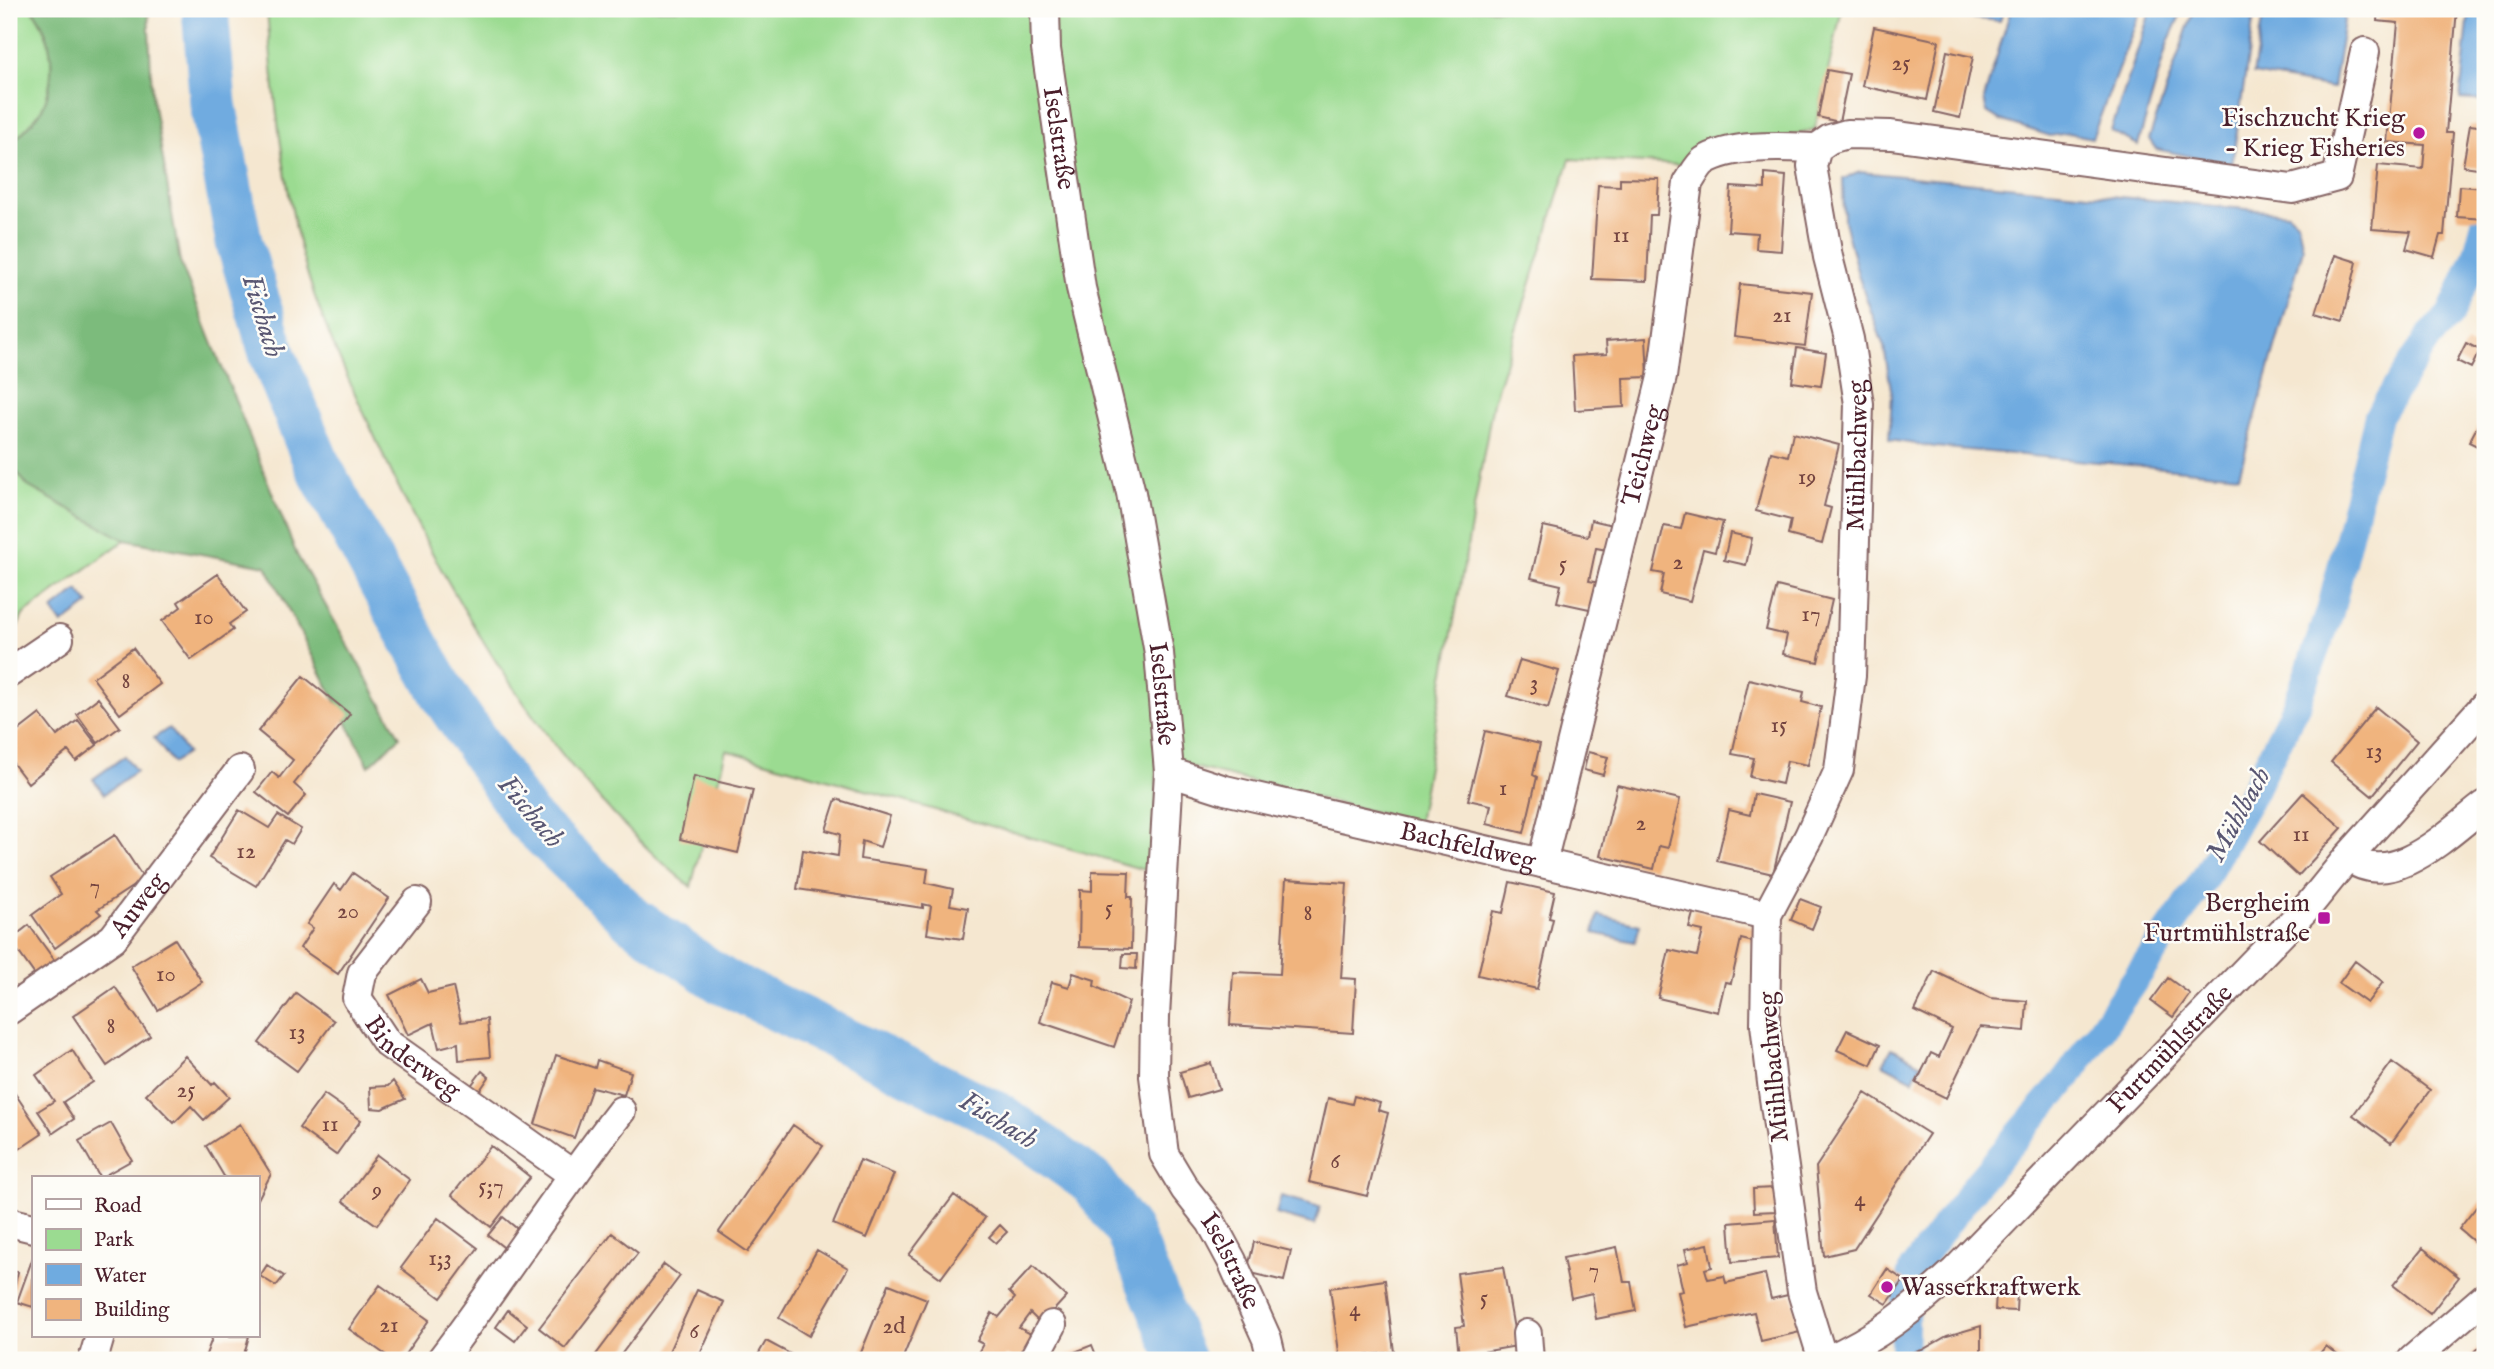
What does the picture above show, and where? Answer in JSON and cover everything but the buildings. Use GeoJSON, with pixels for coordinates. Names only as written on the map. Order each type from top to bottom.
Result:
{"type":"FeatureCollection","features":[{"type":"Feature","properties":{"kind":"street","name":"Iselstraße"},"geometry":{"type":"LineString","coordinates":[[1045,9],[1046,49],[1082,288],[1131,493],[1152,602],[1169,772],[1154,1076],[1164,1154],[1185,1189],[1211,1222],[1232,1261],[1267,1339],[1272,1360]]}},
{"type":"Feature","properties":{"kind":"street"},"geometry":{"type":"LineString","coordinates":[[1817,148],[1830,139],[1847,134],[1891,135],[2292,189],[2337,177],[2365,52]]}},
{"type":"Feature","properties":{"kind":"street","name":"Teichweg"},"geometry":{"type":"LineString","coordinates":[[1542,863],[1662,377],[1688,183],[1703,162],[1721,154],[1770,146],[1817,148]]}},
{"type":"Feature","properties":{"kind":"street","name":"Mühlbachweg"},"geometry":{"type":"LineString","coordinates":[[1817,148],[1812,166],[1828,257],[1849,339],[1860,404],[1851,676],[1839,770],[1809,836],[1767,915],[1765,1024],[1802,1292],[1825,1360]]}},
{"type":"Feature","properties":{"kind":"street"},"geometry":{"type":"LineString","coordinates":[[9,673],[59,639]]}},
{"type":"Feature","properties":{"kind":"street","name":"Furtmühlstraße"},"geometry":{"type":"LineString","coordinates":[[1825,1360],[1882,1331],[1917,1306],[1997,1229],[2291,924],[2485,705]]}},
{"type":"Feature","properties":{"kind":"street","name":"Auweg"},"geometry":{"type":"LineString","coordinates":[[9,1010],[113,938],[240,770]]}},
{"type":"Feature","properties":{"kind":"street","name":"Bachfeldweg"},"geometry":{"type":"LineString","coordinates":[[1169,772],[1225,790],[1767,915]]}},
{"type":"Feature","properties":{"kind":"street"},"geometry":{"type":"LineString","coordinates":[[2348,857],[2360,866],[2380,870],[2401,863],[2423,851],[2485,805]]}},
{"type":"Feature","properties":{"kind":"street","name":"Binderweg"},"geometry":{"type":"LineString","coordinates":[[417,902],[362,973],[357,998],[387,1043],[572,1174]]}},
{"type":"Feature","properties":{"kind":"street"},"geometry":{"type":"LineString","coordinates":[[441,1360],[496,1287],[572,1174],[621,1111]]}},
{"type":"Feature","properties":{"kind":"street"},"geometry":{"type":"LineString","coordinates":[[9,1222],[32,1228]]}},
{"type":"Feature","properties":{"kind":"street"},"geometry":{"type":"LineString","coordinates":[[2412,1360],[2485,1297]]}},
{"type":"Feature","properties":{"kind":"street"},"geometry":{"type":"LineString","coordinates":[[1033,1360],[1052,1325]]}},
{"type":"Feature","properties":{"kind":"street"},"geometry":{"type":"LineString","coordinates":[[93,1360],[99,1338]]}},
{"type":"Feature","properties":{"kind":"green space"},"geometry":{"type":"Polygon","coordinates":[[[9,9],[32,9],[49,44],[51,70],[47,97],[42,109],[9,146],[9,9]]]}},
{"type":"Feature","properties":{"kind":"green space"},"geometry":{"type":"Polygon","coordinates":[[[32,9],[148,9],[152,94],[180,262],[297,555],[400,737],[369,766],[266,566],[125,540],[28,486],[9,462],[9,146],[42,109],[50,84],[51,70],[49,44],[32,9]]]}},
{"type":"Feature","properties":{"kind":"green space"},"geometry":{"type":"Polygon","coordinates":[[[267,9],[1842,9],[1815,129],[1682,165],[1570,159],[1493,402],[1418,823],[1157,758],[1155,873],[726,750],[691,887],[639,840],[590,788],[545,732],[465,612],[398,485],[331,340],[302,255],[279,133],[267,9]]]}},
{"type":"Feature","properties":{"kind":"green space"},"geometry":{"type":"Polygon","coordinates":[[[9,462],[28,486],[125,540],[23,615],[9,646],[9,462]]]}},
{"type":"Feature","properties":{"kind":"water"},"geometry":{"type":"Polygon","coordinates":[[[1910,9],[2004,9],[2000,21],[1920,13],[1910,9]]]}},
{"type":"Feature","properties":{"kind":"water"},"geometry":{"type":"Polygon","coordinates":[[[2011,9],[2141,9],[2092,138],[2069,133],[2050,136],[2000,120],[1987,112],[1984,99],[2011,9]]]}},
{"type":"Feature","properties":{"kind":"water"},"geometry":{"type":"Polygon","coordinates":[[[2151,9],[2183,9],[2168,42],[2138,145],[2111,131],[2151,9]]]}},
{"type":"Feature","properties":{"kind":"water"},"geometry":{"type":"Polygon","coordinates":[[[2194,9],[2255,9],[2232,165],[2156,149],[2149,139],[2194,9]]]}},
{"type":"Feature","properties":{"kind":"water"},"geometry":{"type":"Polygon","coordinates":[[[2264,9],[2309,9],[2345,15],[2333,88],[2253,74],[2264,9]]]}},
{"type":"Feature","properties":{"kind":"water"},"geometry":{"type":"Polygon","coordinates":[[[2469,12],[2485,14],[2485,101],[2460,99],[2469,12]]]}},
{"type":"Feature","properties":{"kind":"water"},"geometry":{"type":"Polygon","coordinates":[[[1860,172],[2288,213],[2298,222],[2303,249],[2239,475],[1935,447],[1889,440],[1892,395],[1884,347],[1859,278],[1844,221],[1843,179],[1860,172]]]}},
{"type":"Feature","properties":{"kind":"water"},"geometry":{"type":"Polygon","coordinates":[[[78,590],[89,604],[62,624],[52,610],[78,590]]]}},
{"type":"Feature","properties":{"kind":"water"},"geometry":{"type":"Polygon","coordinates":[[[169,728],[187,753],[173,763],[154,738],[169,728]]]}},
{"type":"Feature","properties":{"kind":"water"},"geometry":{"type":"Polygon","coordinates":[[[125,756],[136,771],[104,794],[93,779],[125,756]]]}},
{"type":"Feature","properties":{"kind":"water"},"geometry":{"type":"Polygon","coordinates":[[[1598,915],[1640,925],[1635,942],[1594,933],[1598,915]]]}},
{"type":"Feature","properties":{"kind":"water"},"geometry":{"type":"Polygon","coordinates":[[[1892,1048],[1921,1064],[1913,1080],[1883,1064],[1892,1048]]]}},
{"type":"Feature","properties":{"kind":"water"},"geometry":{"type":"Polygon","coordinates":[[[1281,1196],[1320,1207],[1315,1225],[1276,1214],[1281,1196]]]}},
{"type":"Feature","properties":{"kind":"waterway","name":"Fischach"},"geometry":{"type":"LineString","coordinates":[[205,9],[213,104],[239,242],[273,356],[317,464],[386,591],[447,700],[527,818],[633,920],[722,981],[999,1116],[1092,1182],[1128,1231],[1182,1360]]}},
{"type":"Feature","properties":{"kind":"waterway","name":"Mühlbach"},"geometry":{"type":"LineString","coordinates":[[1904,1356],[1906,1294],[1912,1270],[1978,1182],[2068,1077],[2203,881],[2254,790],[2298,701],[2330,612],[2378,416],[2429,337],[2450,315],[2476,257],[2485,223]]}},
{"type":"Feature","properties":{"kind":"place","name":"Fischzucht Krieg - Krieg Fisheries"},"geometry":{"type":"Point","coordinates":[2419,133]}},
{"type":"Feature","properties":{"kind":"place","name":"Bergheim Furtmühlstraße"},"geometry":{"type":"Point","coordinates":[2324,918]}},
{"type":"Feature","properties":{"kind":"place","name":"Wasserkraftwerk"},"geometry":{"type":"Point","coordinates":[1887,1287]}}]}
